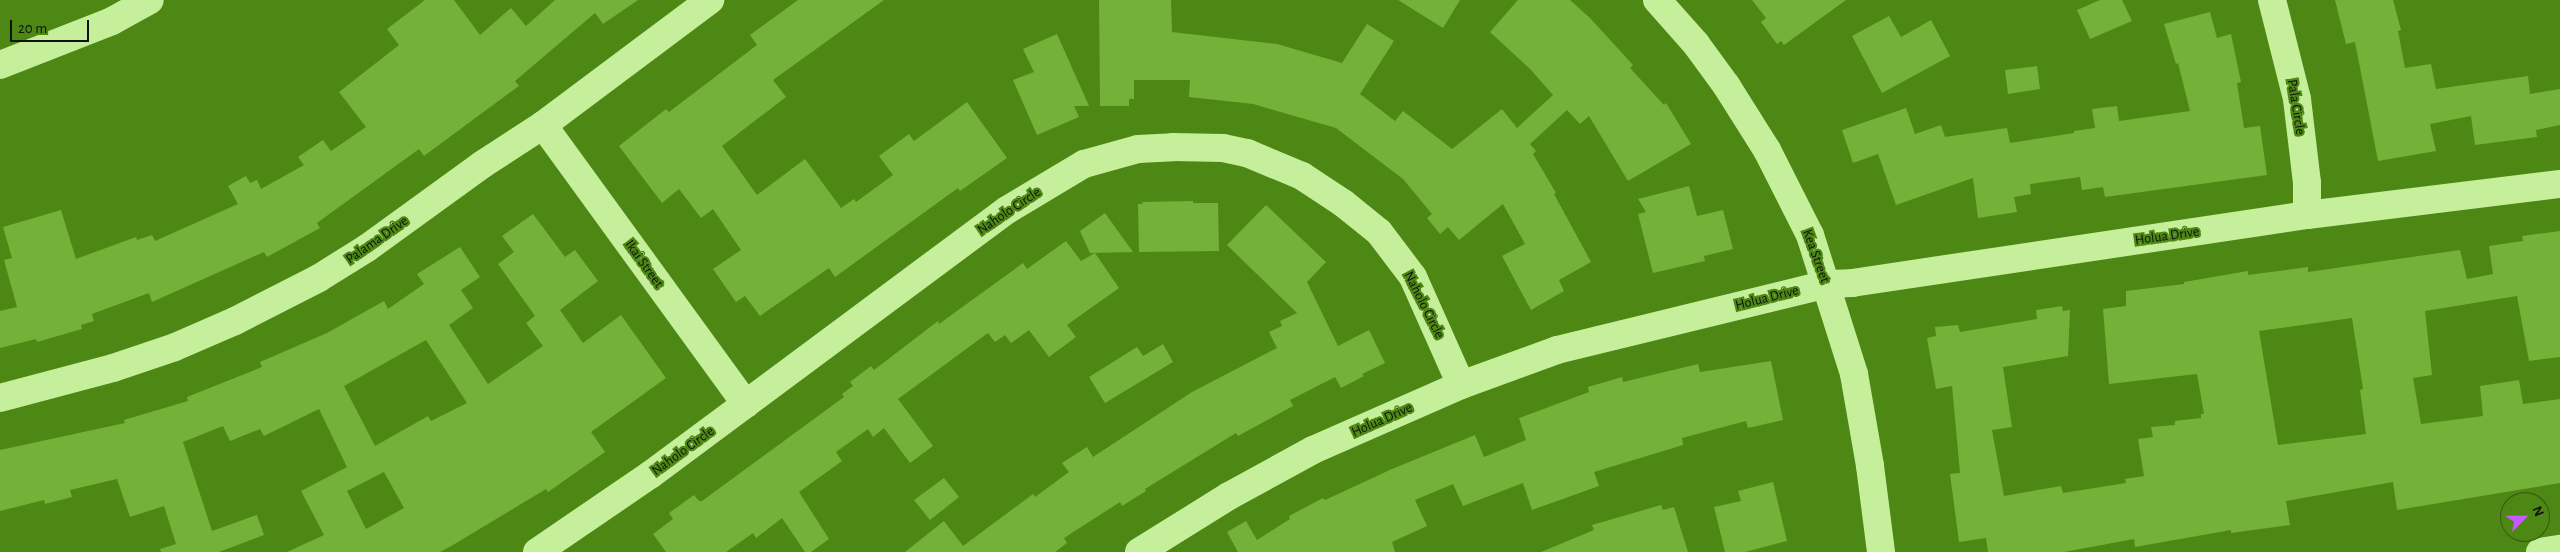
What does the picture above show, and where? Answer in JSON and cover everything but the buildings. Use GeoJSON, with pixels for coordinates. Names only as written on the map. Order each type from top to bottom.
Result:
{"type":"FeatureCollection","features":[{"type":"Feature","properties":{"kind":"street"},"geometry":{"type":"LineString","coordinates":[[0,66],[112,21],[150,0]]}},
{"type":"Feature","properties":{"kind":"street","name":"Palama Drive"},"geometry":{"type":"LineString","coordinates":[[0,398],[113,368],[175,347],[268,305],[319,278],[367,248],[482,164],[543,125],[710,0]]}},
{"type":"Feature","properties":{"kind":"street","name":"Kea Street"},"geometry":{"type":"LineString","coordinates":[[1657,0],[1696,44],[1726,85],[1766,150],[1810,235],[1854,374],[1870,466],[1880,552]]}},
{"type":"Feature","properties":{"kind":"street","name":"Pala Circle"},"geometry":{"type":"LineString","coordinates":[[2272,0],[2297,99],[2307,183],[2307,215]]}},
{"type":"Feature","properties":{"kind":"street","name":"Ikai Street"},"geometry":{"type":"LineString","coordinates":[[543,125],[746,404]]}},
{"type":"Feature","properties":{"kind":"street","name":"Naholo Circle"},"geometry":{"type":"LineString","coordinates":[[537,552],[610,504],[1007,210],[1084,164],[1138,149],[1173,147],[1223,148],[1247,154],[1302,176],[1343,203],[1379,232],[1413,277],[1461,385]]}},
{"type":"Feature","properties":{"kind":"street","name":"Holua Drive"},"geometry":{"type":"LineString","coordinates":[[1139,552],[1229,496],[1313,450],[1461,385],[1557,350],[1827,284],[1852,283],[2307,215],[2560,184]]}},
{"type":"Feature","properties":{"kind":"street"},"geometry":{"type":"LineString","coordinates":[[2540,552],[2560,549]]}}]}
